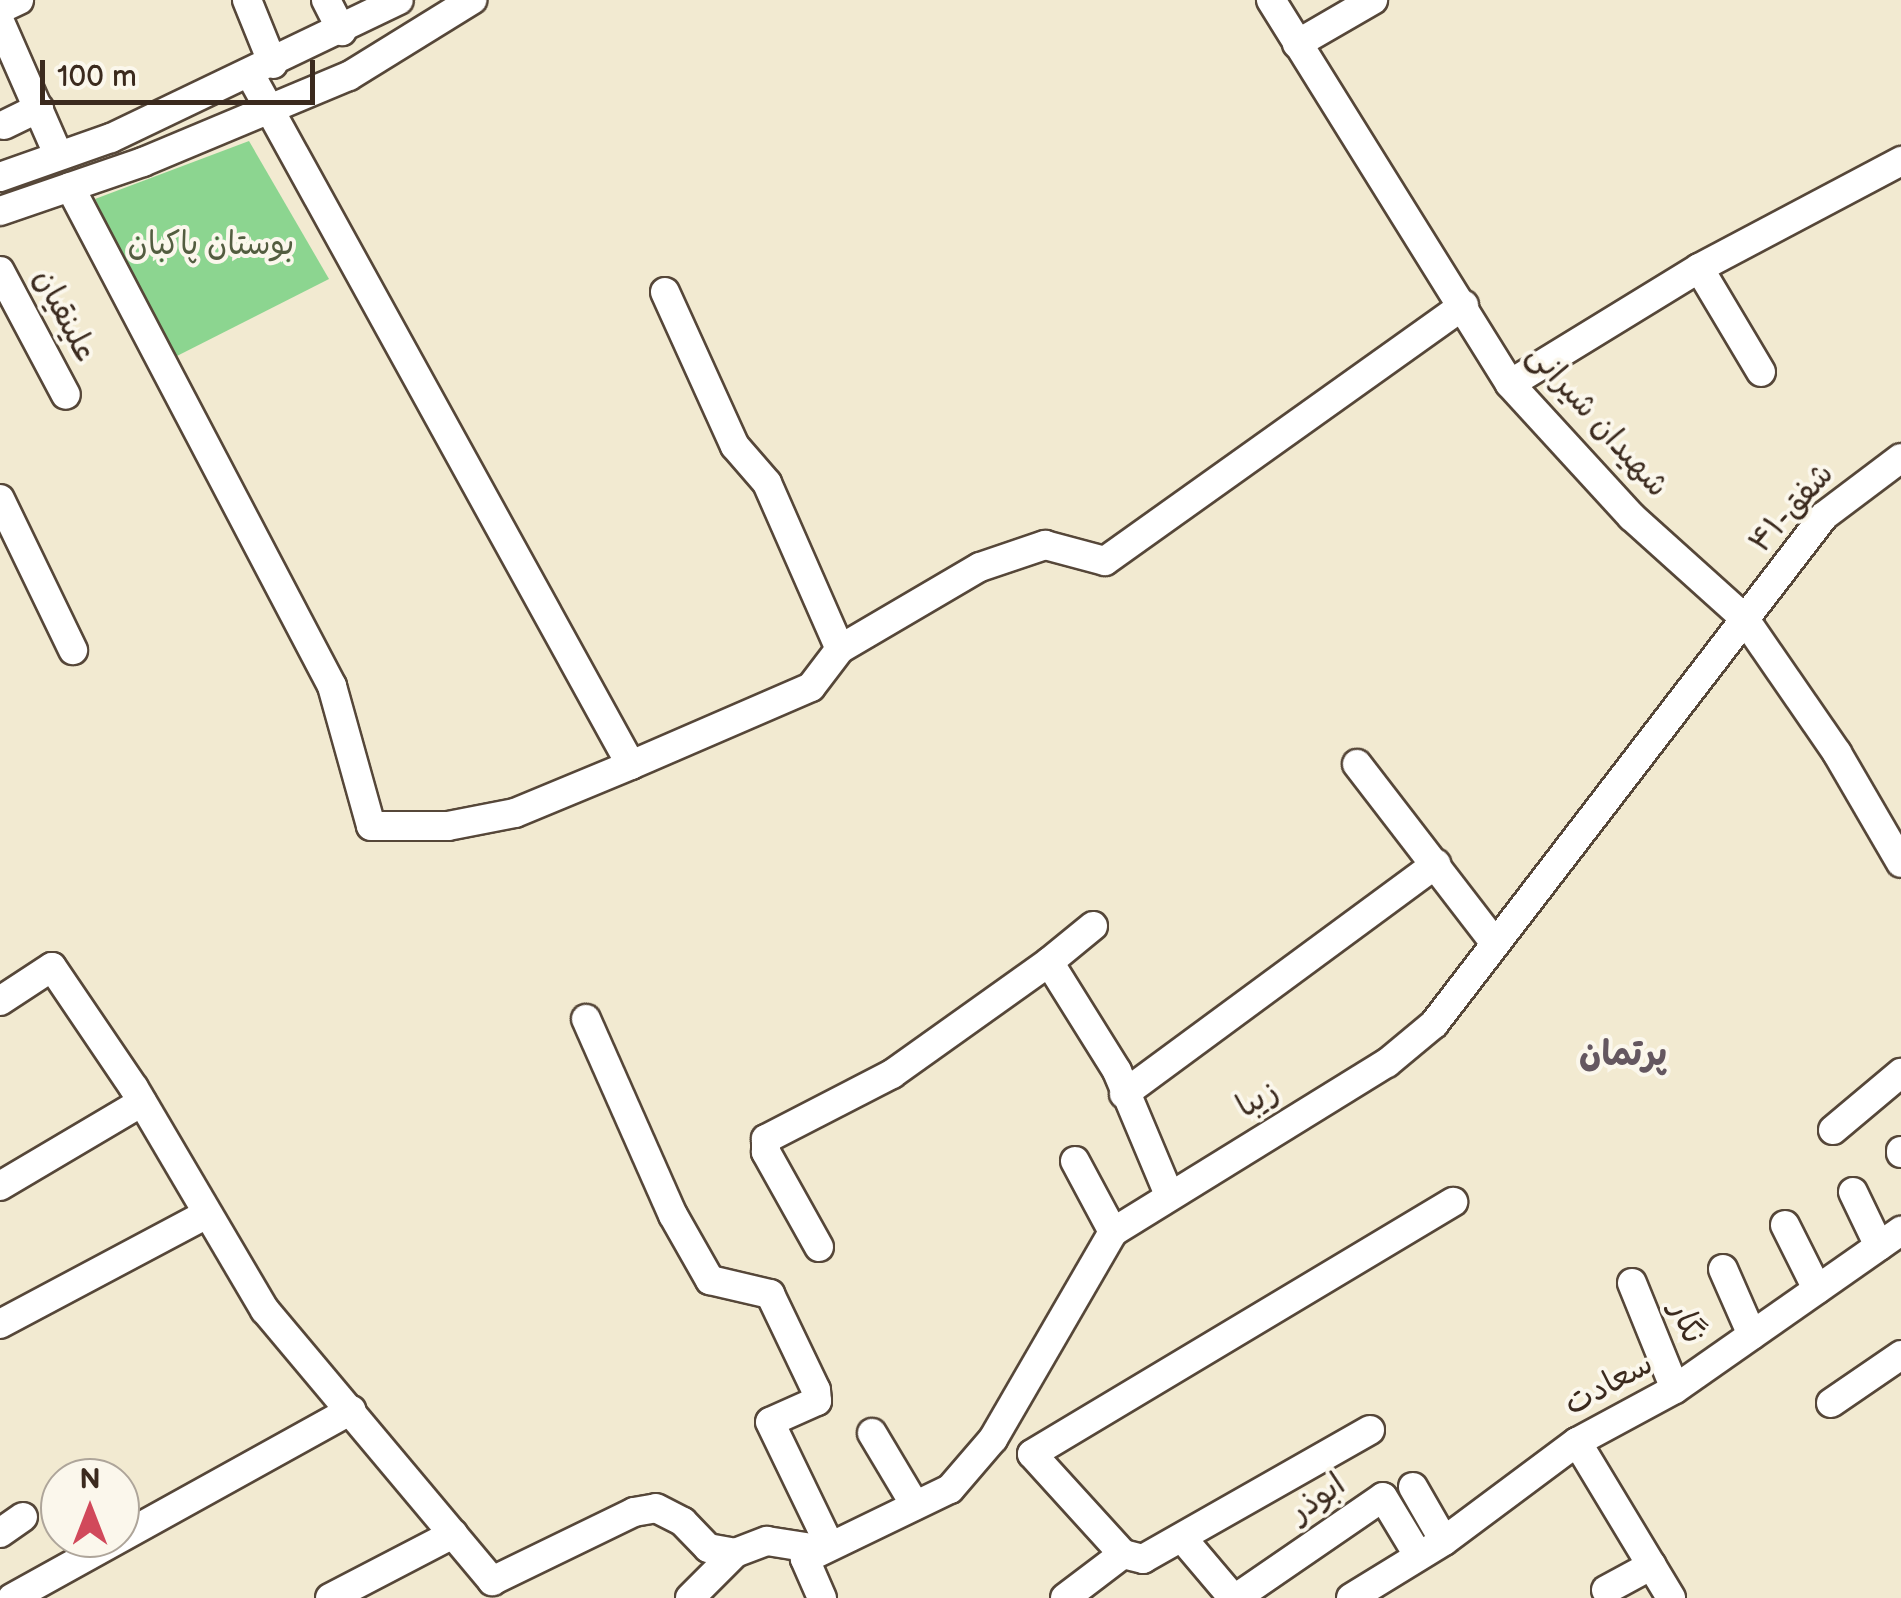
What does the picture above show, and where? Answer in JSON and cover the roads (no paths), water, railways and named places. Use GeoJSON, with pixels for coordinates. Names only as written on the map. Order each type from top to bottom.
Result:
{"type":"FeatureCollection","features":[{"type":"Feature","properties":{"kind":"street"},"geometry":{"type":"LineString","coordinates":[[0,10],[19,0]]}},
{"type":"Feature","properties":{"kind":"street"},"geometry":{"type":"LineString","coordinates":[[247,0],[270,109],[631,765]]}},
{"type":"Feature","properties":{"kind":"street"},"geometry":{"type":"LineString","coordinates":[[326,0],[342,31]]}},
{"type":"Feature","properties":{"kind":"street"},"geometry":{"type":"LineString","coordinates":[[0,177],[110,138],[342,31],[399,0]]}},
{"type":"Feature","properties":{"kind":"street"},"geometry":{"type":"LineString","coordinates":[[0,211],[125,168],[349,76],[472,0]]}},
{"type":"Feature","properties":{"kind":"street","name":"شهیدان شیرانی"},"geometry":{"type":"LineString","coordinates":[[1271,0],[1510,384],[1632,517],[1744,618],[1837,753],[1901,863]]}},
{"type":"Feature","properties":{"kind":"street"},"geometry":{"type":"LineString","coordinates":[[1297,44],[1373,0]]}},
{"type":"Feature","properties":{"kind":"street"},"geometry":{"type":"LineString","coordinates":[[0,22],[6,50],[39,108],[58,154]]}},
{"type":"Feature","properties":{"kind":"street"},"geometry":{"type":"LineString","coordinates":[[4,125],[39,108]]}},
{"type":"Feature","properties":{"kind":"street"},"geometry":{"type":"LineString","coordinates":[[110,138],[125,168]]}},
{"type":"Feature","properties":{"kind":"street"},"geometry":{"type":"LineString","coordinates":[[1510,384],[1699,268],[1901,161]]}},
{"type":"Feature","properties":{"kind":"street"},"geometry":{"type":"LineString","coordinates":[[70,188],[332,686],[371,826],[448,826],[515,813],[631,765],[811,687],[840,649],[997,561],[1045,545],[1105,561],[1464,305]]}},
{"type":"Feature","properties":{"kind":"street"},"geometry":{"type":"LineString","coordinates":[[1699,268],[1761,372]]}},
{"type":"Feature","properties":{"kind":"street","name":"علینقیان"},"geometry":{"type":"LineString","coordinates":[[0,271],[66,395]]}},
{"type":"Feature","properties":{"kind":"street"},"geometry":{"type":"LineString","coordinates":[[664,292],[734,446],[767,484],[840,649]]}},
{"type":"Feature","properties":{"kind":"street","name":"شفق-۴۱"},"geometry":{"type":"LineString","coordinates":[[1744,618],[1824,516],[1901,458]]}},
{"type":"Feature","properties":{"kind":"street"},"geometry":{"type":"LineString","coordinates":[[0,500],[73,650]]}},
{"type":"Feature","properties":{"kind":"street","name":"زیبا"},"geometry":{"type":"LineString","coordinates":[[823,1546],[950,1488],[992,1439],[1113,1232],[1387,1063],[1434,1024],[1744,618]]}},
{"type":"Feature","properties":{"kind":"street"},"geometry":{"type":"LineString","coordinates":[[1358,764],[1494,942]]}},
{"type":"Feature","properties":{"kind":"street"},"geometry":{"type":"LineString","coordinates":[[1124,1094],[1436,864]]}},
{"type":"Feature","properties":{"kind":"street"},"geometry":{"type":"LineString","coordinates":[[819,1247],[766,1152],[766,1138],[892,1074],[1093,926]]}},
{"type":"Feature","properties":{"kind":"street"},"geometry":{"type":"LineString","coordinates":[[1049,962],[1117,1071],[1169,1195]]}},
{"type":"Feature","properties":{"kind":"street"},"geometry":{"type":"LineString","coordinates":[[0,1001],[52,966],[142,1102],[265,1310],[498,1590],[634,1512],[656,1508],[683,1522],[708,1548],[735,1554]]}},
{"type":"Feature","properties":{"kind":"street"},"geometry":{"type":"LineString","coordinates":[[586,1019],[673,1215],[710,1280],[770,1294],[816,1390],[816,1401],[770,1422],[823,1546]]}},
{"type":"Feature","properties":{"kind":"street"},"geometry":{"type":"LineString","coordinates":[[1833,1130],[1901,1073]]}},
{"type":"Feature","properties":{"kind":"street"},"geometry":{"type":"LineString","coordinates":[[0,1186],[142,1102]]}},
{"type":"Feature","properties":{"kind":"street"},"geometry":{"type":"LineString","coordinates":[[1075,1161],[1113,1232]]}},
{"type":"Feature","properties":{"kind":"street"},"geometry":{"type":"LineString","coordinates":[[1853,1192],[1890,1239]]}},
{"type":"Feature","properties":{"kind":"street"},"geometry":{"type":"LineString","coordinates":[[1370,1430],[1143,1559],[1123,1554],[1032,1454],[1454,1202]]}},
{"type":"Feature","properties":{"kind":"street"},"geometry":{"type":"LineString","coordinates":[[0,1324],[207,1214]]}},
{"type":"Feature","properties":{"kind":"street"},"geometry":{"type":"LineString","coordinates":[[1785,1225],[1818,1289]]}},
{"type":"Feature","properties":{"kind":"street","name":"سعادت"},"geometry":{"type":"LineString","coordinates":[[1360,1596],[1577,1442],[1675,1389],[1890,1239]]}},
{"type":"Feature","properties":{"kind":"street"},"geometry":{"type":"LineString","coordinates":[[1723,1269],[1752,1335]]}},
{"type":"Feature","properties":{"kind":"street","name":"نگار"},"geometry":{"type":"LineString","coordinates":[[1632,1282],[1675,1389]]}},
{"type":"Feature","properties":{"kind":"street"},"geometry":{"type":"LineString","coordinates":[[1831,1404],[1901,1356]]}},
{"type":"Feature","properties":{"kind":"street"},"geometry":{"type":"LineString","coordinates":[[12,1598],[352,1410]]}},
{"type":"Feature","properties":{"kind":"street"},"geometry":{"type":"LineString","coordinates":[[872,1433],[915,1505]]}},
{"type":"Feature","properties":{"kind":"street"},"geometry":{"type":"LineString","coordinates":[[1577,1442],[1671,1598]]}},
{"type":"Feature","properties":{"kind":"street"},"geometry":{"type":"LineString","coordinates":[[1413,1487],[1444,1540]]}},
{"type":"Feature","properties":{"kind":"street","name":"ابوذر"},"geometry":{"type":"LineString","coordinates":[[1183,1539],[1234,1598],[1383,1497],[1418,1555]]}},
{"type":"Feature","properties":{"kind":"street"},"geometry":{"type":"LineString","coordinates":[[330,1598],[453,1534]]}},
{"type":"Feature","properties":{"kind":"street"},"geometry":{"type":"LineString","coordinates":[[690,1598],[735,1554],[767,1541],[823,1546]]}},
{"type":"Feature","properties":{"kind":"street"},"geometry":{"type":"LineString","coordinates":[[822,1598],[806,1572],[805,1559],[823,1546]]}},
{"type":"Feature","properties":{"kind":"street"},"geometry":{"type":"LineString","coordinates":[[1064,1598],[1123,1554]]}},
{"type":"Feature","properties":{"kind":"street"},"geometry":{"type":"LineString","coordinates":[[1606,1590],[1652,1565]]}},
{"type":"Feature","properties":{"kind":"district","name":"پرتمان"},"geometry":{"type":"Point","coordinates":[1623,1055]}},
{"type":"Feature","properties":{"kind":"park label","name":"بوستان پاکبان"},"geometry":{"type":"Point","coordinates":[211,245]}}]}
